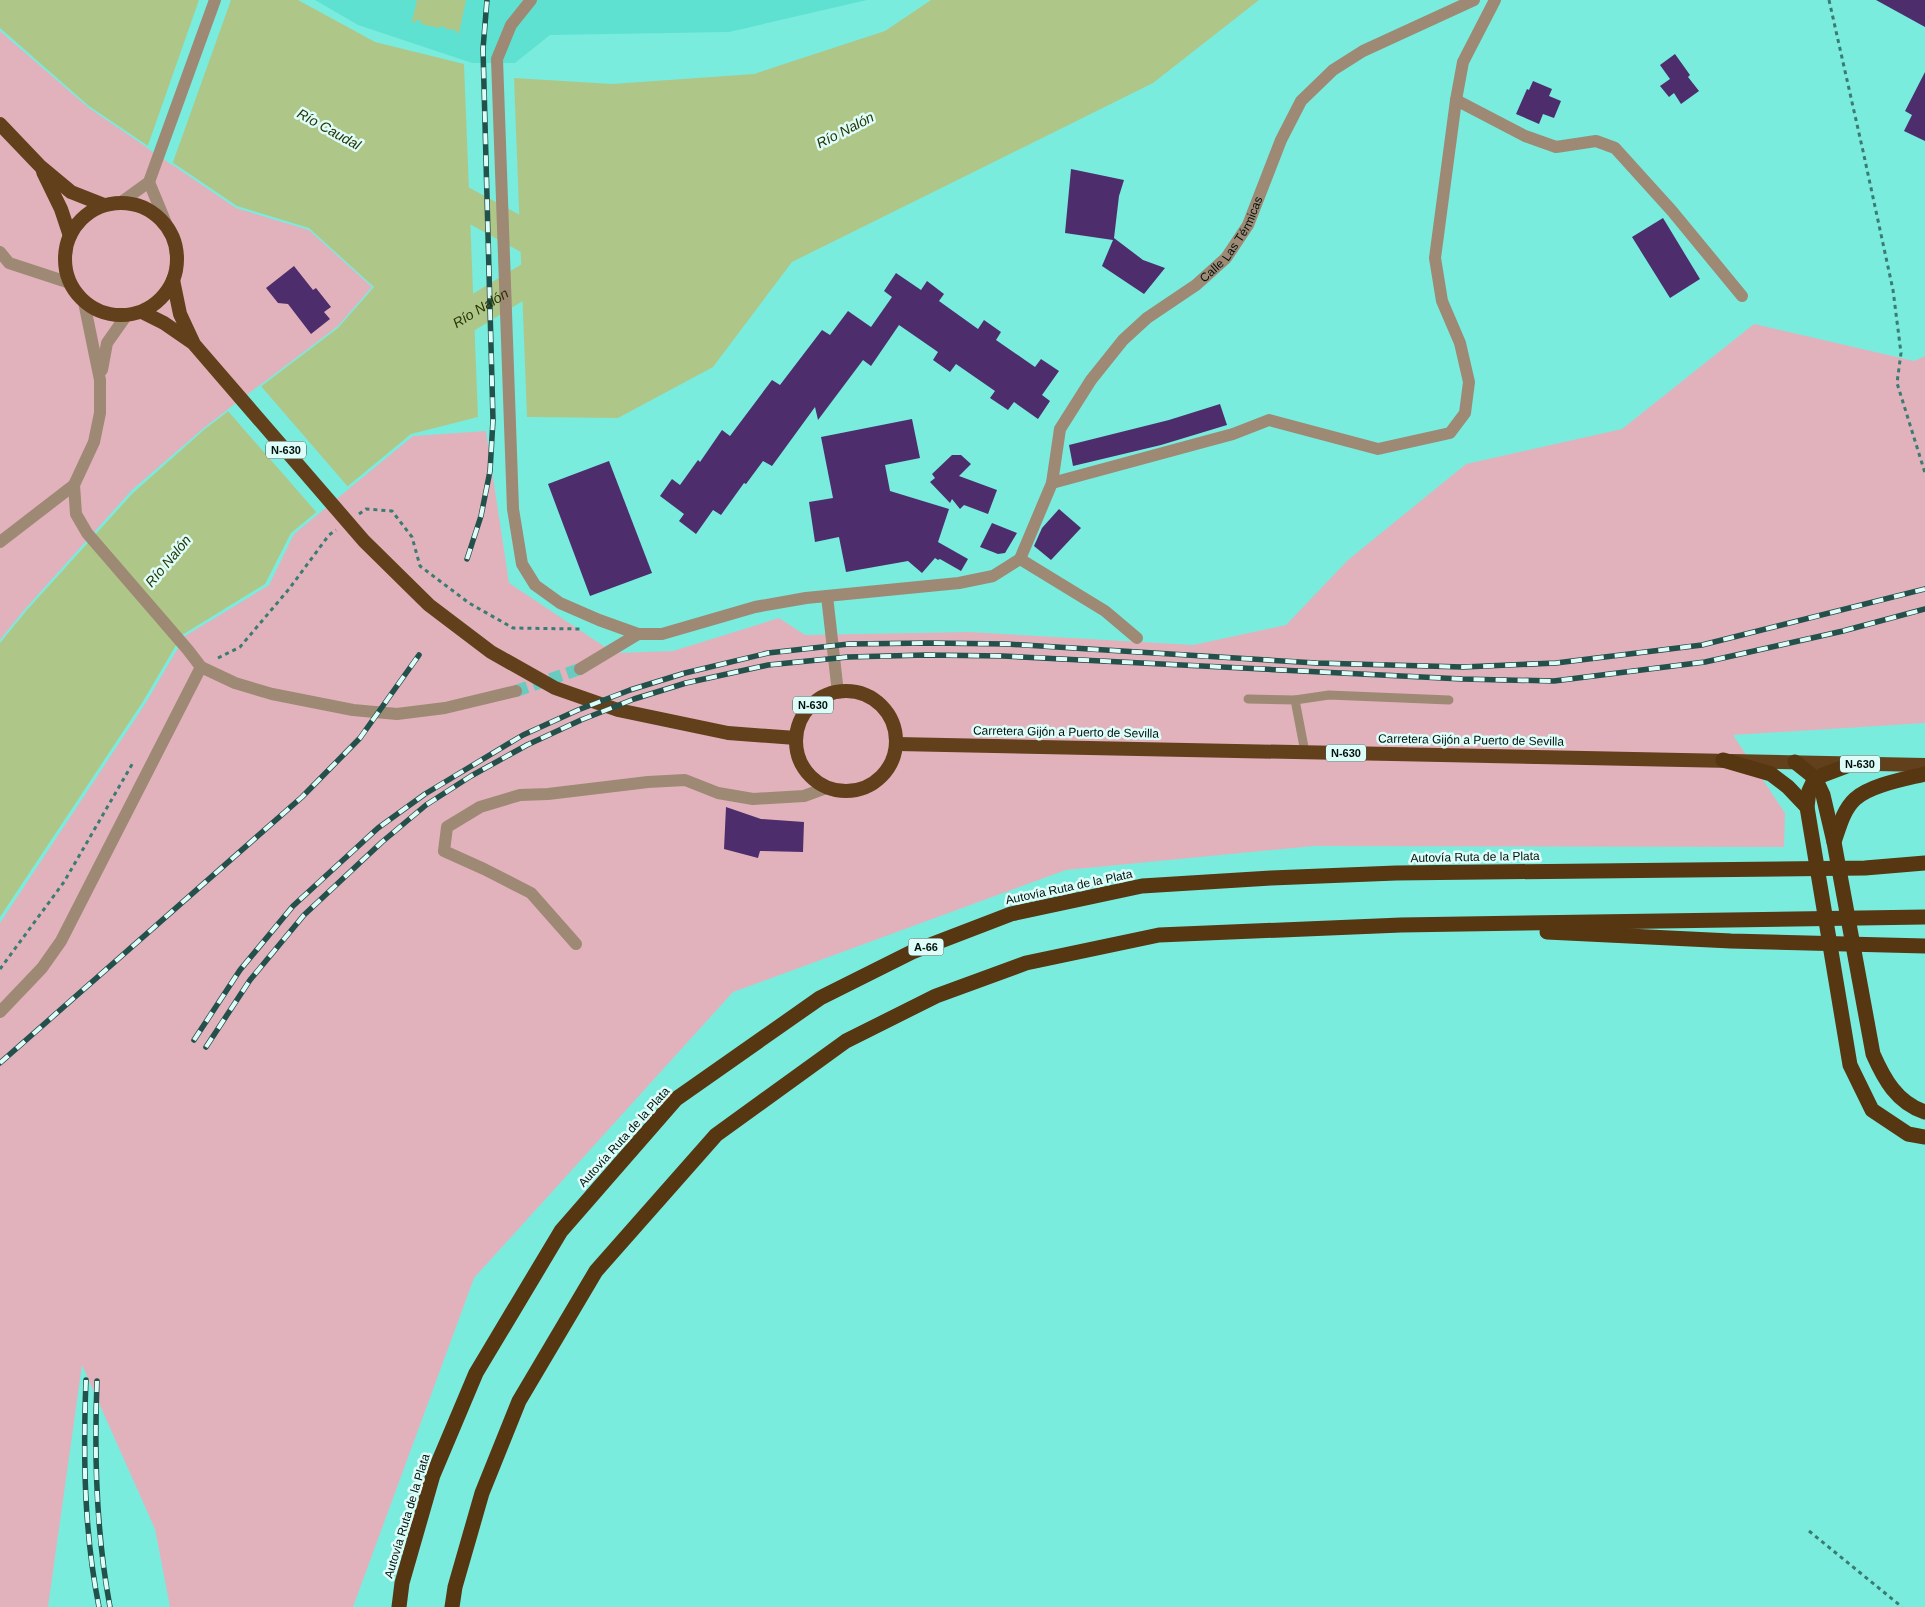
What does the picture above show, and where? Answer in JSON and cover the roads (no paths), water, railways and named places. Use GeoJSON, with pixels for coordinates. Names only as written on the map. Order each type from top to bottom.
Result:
{"type":"FeatureCollection","features":[{"type":"Feature","properties":{"kind":"highway"},"geometry":{"type":"LineString","coordinates":[[0,124],[41,167],[71,192],[104,206]]}},
{"type":"Feature","properties":{"kind":"highway"},"geometry":{"type":"LineString","coordinates":[[41,167],[61,209],[70,236]]}},
{"type":"Feature","properties":{"kind":"highway","name":"N-630"},"geometry":{"type":"LineString","coordinates":[[120,203],[134,204],[147,209],[159,217],[168,228],[175,245],[177,263],[173,280],[164,296],[142,312],[126,316],[111,315],[97,310],[84,302],[70,283],[65,260],[65,252],[70,236],[78,223],[90,212],[104,206],[120,203]]}},
{"type":"Feature","properties":{"kind":"highway","name":"N-630"},"geometry":{"type":"LineString","coordinates":[[173,280],[180,314],[193,343]]}},
{"type":"Feature","properties":{"kind":"highway","name":"N-630"},"geometry":{"type":"LineString","coordinates":[[142,312],[164,323],[193,343],[364,540],[429,605],[483,646],[556,688],[618,710],[647,718],[728,733],[796,738]]}},
{"type":"Feature","properties":{"kind":"highway","name":"N-630"},"geometry":{"type":"LineString","coordinates":[[826,788],[810,776],[799,759],[796,738],[804,712],[825,695],[852,690],[876,699],[892,719],[897,744]]}},
{"type":"Feature","properties":{"kind":"highway"},"geometry":{"type":"LineString","coordinates":[[826,788],[845,792],[864,789],[873,784],[881,778],[892,763],[897,744]]}},
{"type":"Feature","properties":{"kind":"highway","name":"Carretera Gijón a Puerto de Sevilla"},"geometry":{"type":"LineString","coordinates":[[897,744],[1925,764]]}},
{"type":"Feature","properties":{"kind":"highway"},"geometry":{"type":"LineString","coordinates":[[1723,760],[1770,774],[1788,787],[1807,807]]}},
{"type":"Feature","properties":{"kind":"highway"},"geometry":{"type":"LineString","coordinates":[[1795,762],[1815,778],[1822,796],[1834,842],[1873,1054],[1882,1075],[1897,1096],[1925,1112]]}},
{"type":"Feature","properties":{"kind":"highway"},"geometry":{"type":"LineString","coordinates":[[1852,764],[1815,778],[1809,791],[1807,807],[1850,1065],[1872,1110],[1908,1134],[1925,1137]]}},
{"type":"Feature","properties":{"kind":"highway"},"geometry":{"type":"LineString","coordinates":[[1834,842],[1844,815],[1855,799],[1870,790],[1925,774]]}},
{"type":"Feature","properties":{"kind":"highway","name":"Autovía Ruta de la Plata"},"geometry":{"type":"LineString","coordinates":[[399,1607],[402,1583],[433,1475],[476,1373],[561,1231],[676,1099],[820,998],[912,952],[1011,914],[1142,886],[1396,873],[1865,868],[1925,863]]}},
{"type":"Feature","properties":{"kind":"highway"},"geometry":{"type":"LineString","coordinates":[[452,1607],[455,1587],[482,1492],[519,1401],[596,1271],[716,1135],[846,1042],[936,996],[1026,963],[1159,935],[1401,925],[1925,917]]}},
{"type":"Feature","properties":{"kind":"highway"},"geometry":{"type":"LineString","coordinates":[[1401,925],[1731,942],[1925,946]]}},
{"type":"Feature","properties":{"kind":"street"},"geometry":{"type":"LineString","coordinates":[[120,203],[150,182],[215,0]]}},
{"type":"Feature","properties":{"kind":"street"},"geometry":{"type":"LineString","coordinates":[[531,0],[511,25],[498,59],[513,509],[522,564],[535,585],[560,603],[598,620],[638,634],[662,634],[755,607],[827,596],[959,583],[993,576],[1020,559],[1105,611],[1137,638]]}},
{"type":"Feature","properties":{"kind":"street","name":"Calle Las Térmicas"},"geometry":{"type":"LineString","coordinates":[[1020,559],[1052,483],[1060,429],[1092,380],[1123,340],[1147,318],[1196,285],[1226,258],[1248,225],[1281,140],[1301,102],[1333,70],[1362,51],[1474,0]]}},
{"type":"Feature","properties":{"kind":"street"},"geometry":{"type":"LineString","coordinates":[[1052,483],[1233,434],[1269,420],[1378,449],[1450,433],[1465,413],[1469,382],[1460,343],[1442,300],[1435,258],[1456,100],[1463,62],[1495,0]]}},
{"type":"Feature","properties":{"kind":"street"},"geometry":{"type":"LineString","coordinates":[[1456,100],[1525,136],[1556,147],[1596,141],[1615,148],[1672,211],[1742,296]]}},
{"type":"Feature","properties":{"kind":"street"},"geometry":{"type":"LineString","coordinates":[[150,182],[168,228]]}},
{"type":"Feature","properties":{"kind":"street"},"geometry":{"type":"LineString","coordinates":[[0,252],[9,263],[70,283]]}},
{"type":"Feature","properties":{"kind":"street"},"geometry":{"type":"LineString","coordinates":[[0,542],[74,485],[94,442],[100,412],[100,380],[84,302]]}},
{"type":"Feature","properties":{"kind":"street"},"geometry":{"type":"LineString","coordinates":[[100,380],[107,344],[126,316]]}},
{"type":"Feature","properties":{"kind":"street"},"geometry":{"type":"LineString","coordinates":[[74,485],[76,514],[87,533],[201,667],[235,683],[353,710],[396,714],[445,708],[516,691]]}},
{"type":"Feature","properties":{"kind":"street"},"geometry":{"type":"LineString","coordinates":[[827,596],[838,693]]}},
{"type":"Feature","properties":{"kind":"street"},"geometry":{"type":"LineString","coordinates":[[580,669],[638,634]]}},
{"type":"Feature","properties":{"kind":"street"},"geometry":{"type":"LineString","coordinates":[[0,1012],[42,968],[61,941],[201,667]]}},
{"type":"Feature","properties":{"kind":"street"},"geometry":{"type":"LineString","coordinates":[[576,944],[531,893],[484,869],[444,852],[447,827],[480,807],[520,795],[548,794],[648,782],[685,780],[718,793],[753,799],[804,796],[826,788]]}},
{"type":"Feature","properties":{"kind":"lane"},"geometry":{"type":"LineString","coordinates":[[1248,699],[1295,700],[1329,696],[1449,700]]}},
{"type":"Feature","properties":{"kind":"lane"},"geometry":{"type":"LineString","coordinates":[[1295,700],[1305,752]]}},
{"type":"Feature","properties":{"kind":"water"},"geometry":{"type":"Polygon","coordinates":[[[0,0],[298,0],[375,42],[464,64],[478,417],[411,434],[291,533],[265,584],[182,635],[142,703],[0,917],[0,643],[27,610],[133,493],[205,429],[338,328],[374,287],[309,228],[237,206],[89,106],[0,28],[0,0]]]}},
{"type":"Feature","properties":{"kind":"water"},"geometry":{"type":"Polygon","coordinates":[[[417,0],[466,0],[459,33],[456,33],[456,30],[445,29],[445,27],[440,26],[439,28],[421,24],[421,21],[416,20],[415,23],[412,22],[417,0]]]}},
{"type":"Feature","properties":{"kind":"water"},"geometry":{"type":"Polygon","coordinates":[[[931,0],[1259,0],[1153,83],[792,262],[713,367],[618,418],[527,417],[514,78],[612,84],[754,74],[885,31],[931,0]]]}},
{"type":"Feature","properties":{"kind":"waterway","name":"Río Caudal"},"geometry":{"type":"LineString","coordinates":[[431,185],[560,255]]}},
{"type":"Feature","properties":{"kind":"waterway","name":"Río Nalón"},"geometry":{"type":"LineString","coordinates":[[436,335],[561,259]]}},
{"type":"Feature","properties":{"kind":"tunnel"},"geometry":{"type":"LineString","coordinates":[[516,691],[580,669]]}},
{"type":"Feature","properties":{"kind":"railway"},"geometry":{"type":"LineString","coordinates":[[467,559],[481,516],[490,471],[493,420],[483,49],[487,0]]}},
{"type":"Feature","properties":{"kind":"railway"},"geometry":{"type":"LineString","coordinates":[[194,1040],[240,970],[293,906],[378,828],[425,794],[523,735],[578,710],[630,690],[685,673],[768,653],[849,644],[929,643],[1007,644],[1316,663],[1463,667],[1556,663],[1702,645],[1925,589]]}},
{"type":"Feature","properties":{"kind":"railway"},"geometry":{"type":"LineString","coordinates":[[206,1047],[250,980],[304,915],[382,842],[426,805],[471,776],[527,745],[581,720],[634,699],[686,683],[768,665],[848,657],[926,655],[1003,656],[1462,679],[1554,681],[1705,662],[1843,631],[1925,609]]}},
{"type":"Feature","properties":{"kind":"railway"},"geometry":{"type":"LineString","coordinates":[[0,1063],[302,797],[360,738],[419,655]]}},
{"type":"Feature","properties":{"kind":"railway"},"geometry":{"type":"LineString","coordinates":[[86,1380],[86,1494],[90,1551],[99,1607]]}},
{"type":"Feature","properties":{"kind":"railway"},"geometry":{"type":"LineString","coordinates":[[97,1381],[97,1494],[105,1579],[110,1607]]}}]}
